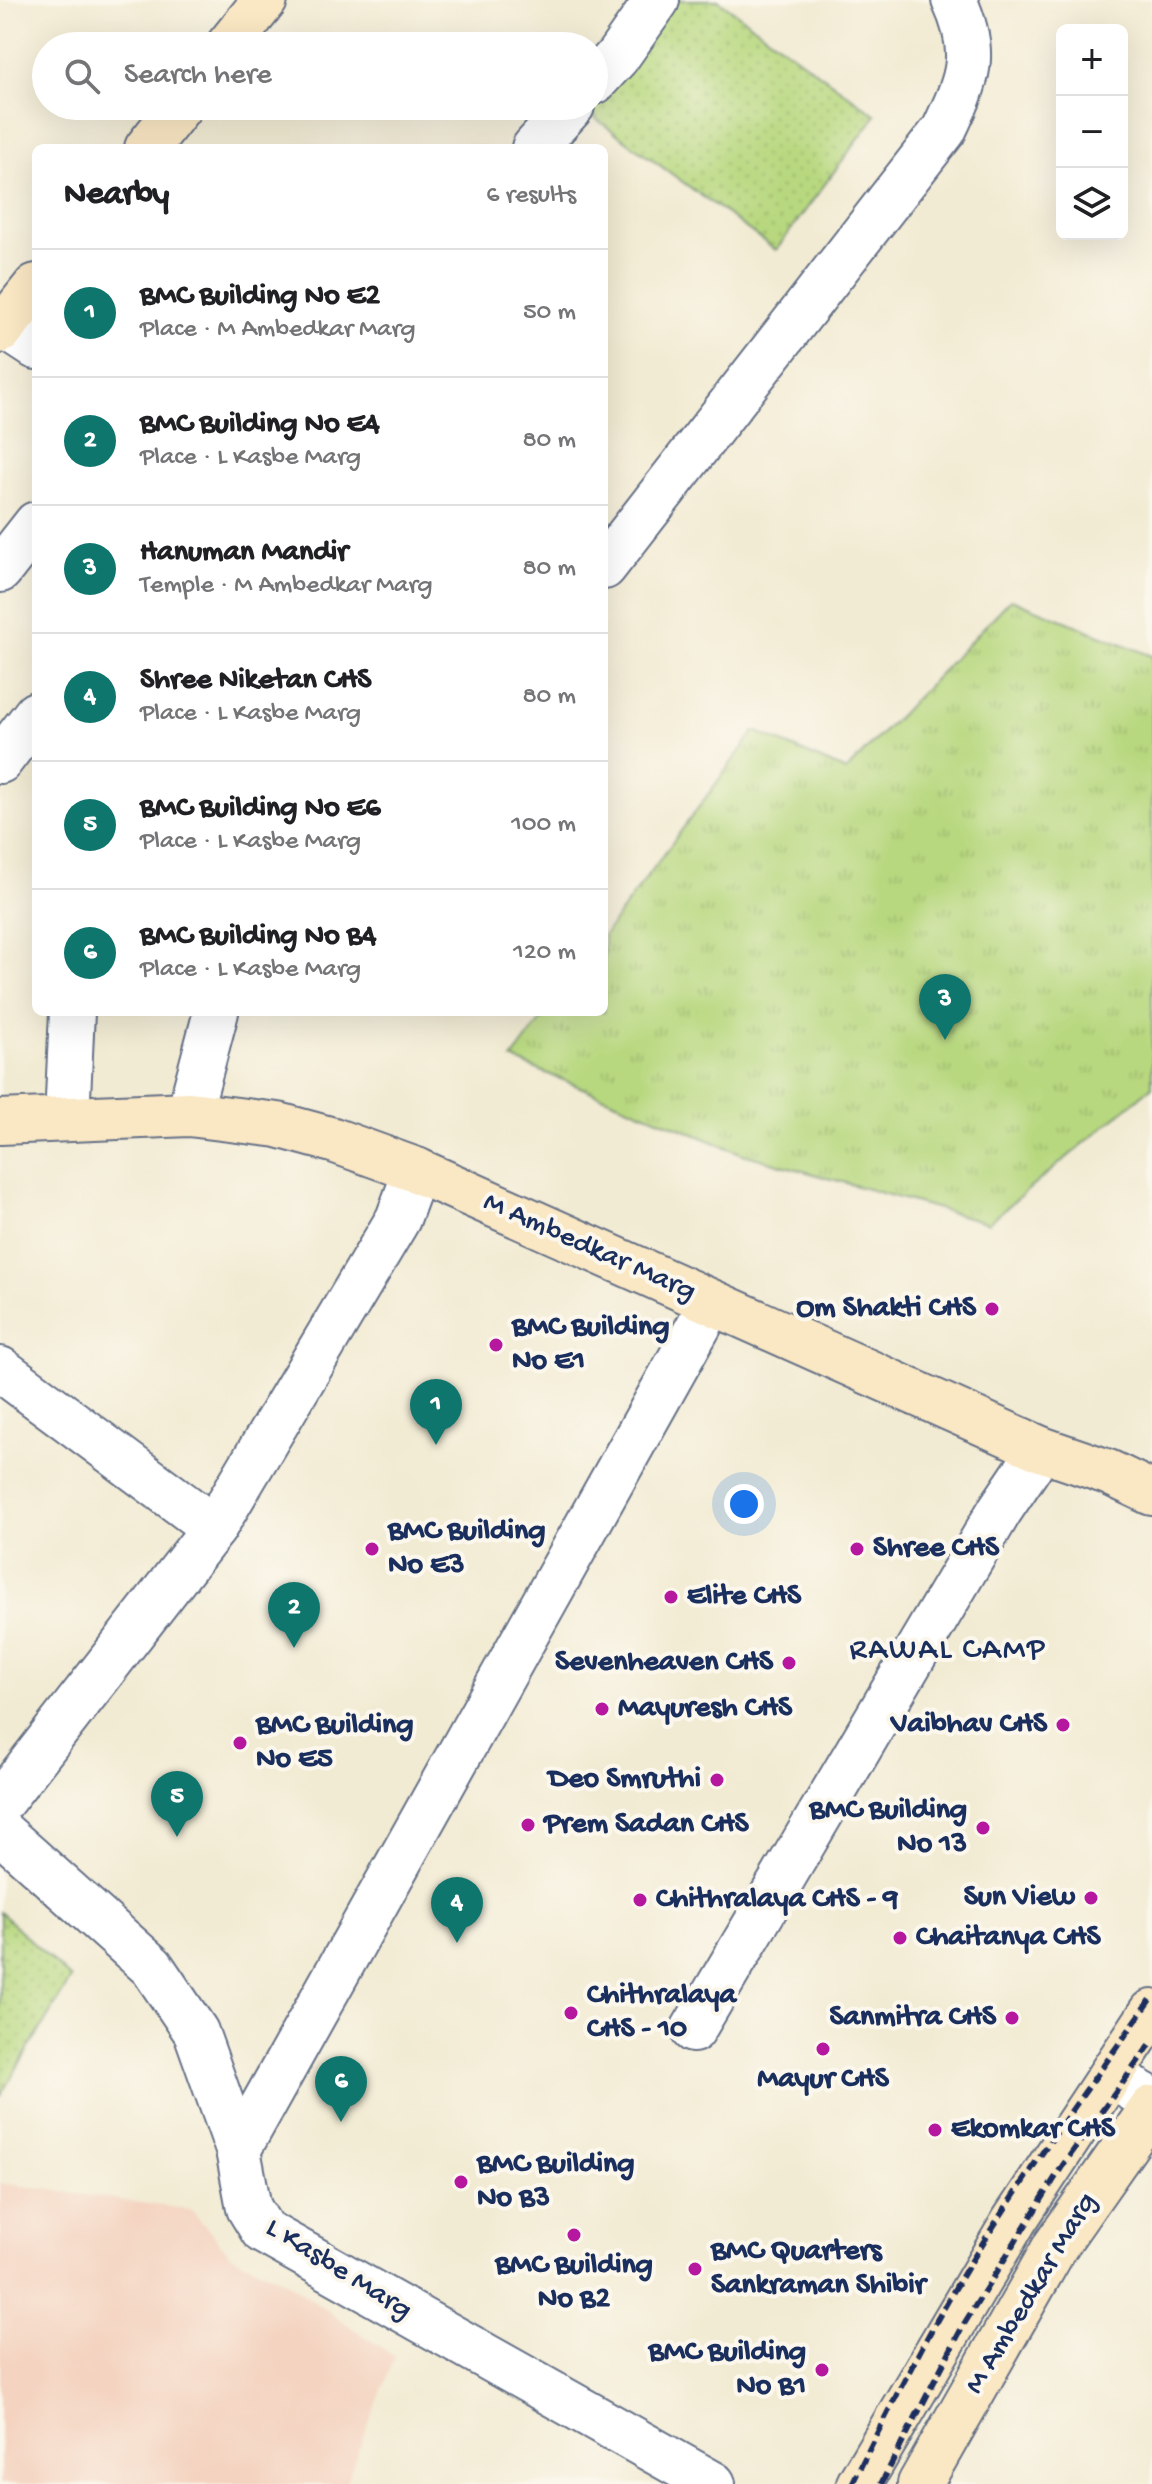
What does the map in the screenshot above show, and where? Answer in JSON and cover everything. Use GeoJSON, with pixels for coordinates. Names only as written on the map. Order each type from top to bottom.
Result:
{"type":"FeatureCollection","features":[{"type":"Feature","properties":{"kind":"main road"},"geometry":{"type":"LineString","coordinates":[[239,32],[265,0]]}},
{"type":"Feature","properties":{"kind":"main road"},"geometry":{"type":"LineString","coordinates":[[150,144],[169,120]]}},
{"type":"Feature","properties":{"kind":"main road"},"geometry":{"type":"LineString","coordinates":[[13,335],[32,295]]}},
{"type":"Feature","properties":{"kind":"main road","name":"M Ambedkar Marg"},"geometry":{"type":"LineString","coordinates":[[0,1122],[189,1114],[278,1125],[333,1140],[416,1170],[1041,1449],[1108,1472],[1152,1493]]}},
{"type":"Feature","properties":{"kind":"main road"},"geometry":{"type":"LineString","coordinates":[[859,2484],[1014,2221],[1152,2012]]}},
{"type":"Feature","properties":{"kind":"main road","name":"M Ambedkar Marg"},"geometry":{"type":"LineString","coordinates":[[920,2484],[1056,2245],[1152,2108]]}},
{"type":"Feature","properties":{"kind":"street"},"geometry":{"type":"LineString","coordinates":[[608,67],[657,0]]}},
{"type":"Feature","properties":{"kind":"street"},"geometry":{"type":"LineString","coordinates":[[610,547],[944,130],[961,94],[970,57],[961,15],[954,0]]}},
{"type":"Feature","properties":{"kind":"street"},"geometry":{"type":"LineString","coordinates":[[538,144],[559,120]]}},
{"type":"Feature","properties":{"kind":"street"},"geometry":{"type":"LineString","coordinates":[[0,570],[32,529]]}},
{"type":"Feature","properties":{"kind":"street"},"geometry":{"type":"LineString","coordinates":[[0,761],[32,719]]}},
{"type":"Feature","properties":{"kind":"street"},"geometry":{"type":"LineString","coordinates":[[67,1119],[72,1016]]}},
{"type":"Feature","properties":{"kind":"street"},"geometry":{"type":"LineString","coordinates":[[189,1114],[215,1016]]}},
{"type":"Feature","properties":{"kind":"street"},"geometry":{"type":"LineString","coordinates":[[0,1803],[214,1528],[398,1219],[416,1170]]}},
{"type":"Feature","properties":{"kind":"street"},"geometry":{"type":"LineString","coordinates":[[238,2150],[711,1304]]}},
{"type":"Feature","properties":{"kind":"street"},"geometry":{"type":"LineString","coordinates":[[0,1369],[214,1528]]}},
{"type":"Feature","properties":{"kind":"street"},"geometry":{"type":"LineString","coordinates":[[693,2030],[1000,1510],[1041,1449]]}},
{"type":"Feature","properties":{"kind":"street","name":"L Kasbe Marg"},"geometry":{"type":"LineString","coordinates":[[0,1831],[152,1967],[196,2032],[238,2150],[249,2208],[263,2231],[713,2484]]}},
{"type":"Feature","properties":{"kind":"street"},"geometry":{"type":"LineString","coordinates":[[1110,2076],[1152,2100]]}},
{"type":"Feature","properties":{"kind":"shaded area"},"geometry":{"type":"Polygon","coordinates":[[[0,2183],[191,2210],[231,2255],[287,2283],[395,2357],[345,2484],[0,2484],[0,2183]]]}},
{"type":"Feature","properties":{"kind":"green space"},"geometry":{"type":"Polygon","coordinates":[[[675,0],[718,0],[876,115],[776,250],[598,120],[608,120],[608,92],[675,0]]]}},
{"type":"Feature","properties":{"kind":"green space"},"geometry":{"type":"Polygon","coordinates":[[[1011,599],[1152,656],[1152,1087],[988,1223],[743,1154],[512,1059],[544,1016],[608,1016],[608,930],[755,731],[846,771],[1011,599]]]}},
{"type":"Feature","properties":{"kind":"green space"},"geometry":{"type":"Polygon","coordinates":[[[0,1912],[71,1979],[0,2096],[0,1912]]]}},
{"type":"Feature","properties":{"kind":"railway"},"geometry":{"type":"LineString","coordinates":[[852,2484],[918,2355],[982,2244],[1053,2137],[1152,1998]]}},
{"type":"Feature","properties":{"kind":"railway"},"geometry":{"type":"LineString","coordinates":[[881,2484],[964,2324],[1063,2165],[1152,2042]]}},
{"type":"Feature","properties":{"kind":"place","name":"Hanuman Mandir"},"geometry":{"type":"Point","coordinates":[945,1040]}},
{"type":"Feature","properties":{"kind":"place","name":"Om Shakti CHS"},"geometry":{"type":"Point","coordinates":[992,1309]}},
{"type":"Feature","properties":{"kind":"place","name":"BMC Building No E1"},"geometry":{"type":"Point","coordinates":[496,1345]}},
{"type":"Feature","properties":{"kind":"place","name":"BMC Building No E2"},"geometry":{"type":"Point","coordinates":[436,1445]}},
{"type":"Feature","properties":{"kind":"place","name":"BMC Building No E3"},"geometry":{"type":"Point","coordinates":[372,1549]}},
{"type":"Feature","properties":{"kind":"place","name":"Shree CHS"},"geometry":{"type":"Point","coordinates":[857,1549]}},
{"type":"Feature","properties":{"kind":"place","name":"Elite CHS"},"geometry":{"type":"Point","coordinates":[671,1597]}},
{"type":"Feature","properties":{"kind":"place","name":"BMC Building No E4"},"geometry":{"type":"Point","coordinates":[294,1648]}},
{"type":"Feature","properties":{"kind":"place","name":"Sevenheaven CHS"},"geometry":{"type":"Point","coordinates":[789,1663]}},
{"type":"Feature","properties":{"kind":"place","name":"Mayuresh CHS"},"geometry":{"type":"Point","coordinates":[602,1709]}},
{"type":"Feature","properties":{"kind":"place","name":"Vaibhav CHS"},"geometry":{"type":"Point","coordinates":[1063,1725]}},
{"type":"Feature","properties":{"kind":"place","name":"BMC Building No E5"},"geometry":{"type":"Point","coordinates":[240,1743]}},
{"type":"Feature","properties":{"kind":"place","name":"Deo Smruthi"},"geometry":{"type":"Point","coordinates":[717,1780]}},
{"type":"Feature","properties":{"kind":"place","name":"Prem Sadan CHS"},"geometry":{"type":"Point","coordinates":[528,1825]}},
{"type":"Feature","properties":{"kind":"place","name":"BMC Building No 13"},"geometry":{"type":"Point","coordinates":[983,1828]}},
{"type":"Feature","properties":{"kind":"place","name":"BMC Building No E6"},"geometry":{"type":"Point","coordinates":[177,1837]}},
{"type":"Feature","properties":{"kind":"place","name":"Sun View"},"geometry":{"type":"Point","coordinates":[1091,1898]}},
{"type":"Feature","properties":{"kind":"place","name":"Chithralaya CHS - 9"},"geometry":{"type":"Point","coordinates":[640,1900]}},
{"type":"Feature","properties":{"kind":"place","name":"Chaitanya CHS"},"geometry":{"type":"Point","coordinates":[900,1938]}},
{"type":"Feature","properties":{"kind":"place","name":"Shree Niketan CHS"},"geometry":{"type":"Point","coordinates":[457,1943]}},
{"type":"Feature","properties":{"kind":"place","name":"Chithralaya CHS - 10"},"geometry":{"type":"Point","coordinates":[571,2013]}},
{"type":"Feature","properties":{"kind":"place","name":"Sanmitra CHS"},"geometry":{"type":"Point","coordinates":[1012,2018]}},
{"type":"Feature","properties":{"kind":"place","name":"Mayur CHS"},"geometry":{"type":"Point","coordinates":[823,2049]}},
{"type":"Feature","properties":{"kind":"place","name":"BMC Building No B4"},"geometry":{"type":"Point","coordinates":[341,2122]}},
{"type":"Feature","properties":{"kind":"place","name":"Ekomkar CHS"},"geometry":{"type":"Point","coordinates":[935,2130]}},
{"type":"Feature","properties":{"kind":"place","name":"BMC Building No B3"},"geometry":{"type":"Point","coordinates":[461,2182]}},
{"type":"Feature","properties":{"kind":"place","name":"BMC Building No B2"},"geometry":{"type":"Point","coordinates":[574,2235]}},
{"type":"Feature","properties":{"kind":"place","name":"BMC Quarters Sankraman Shibir"},"geometry":{"type":"Point","coordinates":[695,2269]}},
{"type":"Feature","properties":{"kind":"place","name":"BMC Building No B1"},"geometry":{"type":"Point","coordinates":[822,2370]}},
{"type":"Feature","properties":{"kind":"district","name":"RAWAL CAMP"},"geometry":{"type":"Point","coordinates":[948,1651]}}]}
